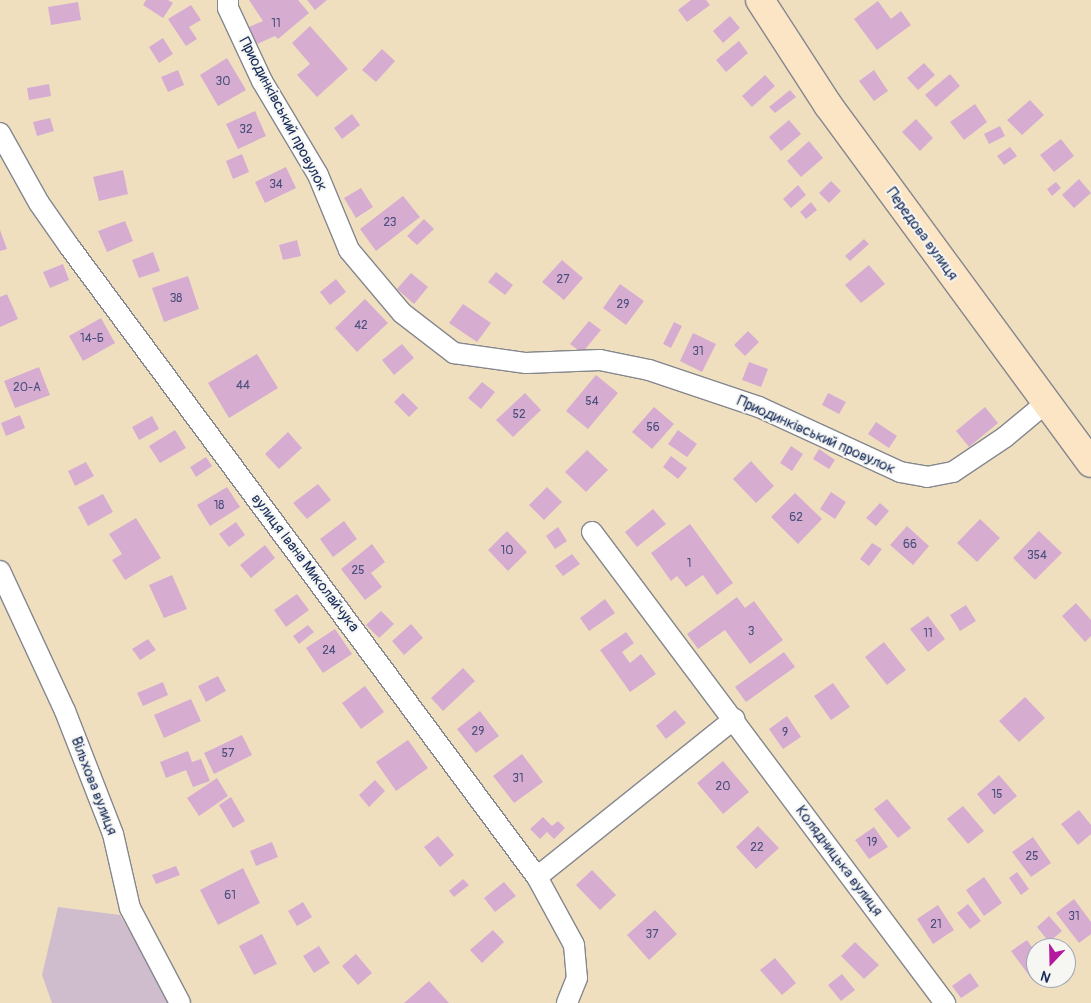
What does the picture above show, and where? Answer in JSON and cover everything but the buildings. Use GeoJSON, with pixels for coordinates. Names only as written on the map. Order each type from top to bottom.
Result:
{"type":"FeatureCollection","features":[{"type":"Feature","properties":{"kind":"street","name":"Приодинківський провулок"},"geometry":{"type":"LineString","coordinates":[[228,0],[228,8],[262,81],[318,176],[349,250],[402,313],[454,353],[526,363],[600,360],[649,370],[759,407],[900,472],[927,476],[953,472],[1005,437],[1046,403]]}},
{"type":"Feature","properties":{"kind":"street","name":"Передова вулиця"},"geometry":{"type":"LineString","coordinates":[[760,0],[828,105],[1091,463]]}},
{"type":"Feature","properties":{"kind":"street","name":"вулиця Івана Миколайчука"},"geometry":{"type":"LineString","coordinates":[[0,133],[39,203],[69,246],[537,877],[574,945],[577,978],[567,1003]]}},
{"type":"Feature","properties":{"kind":"street","name":"Колядницька вулиця"},"geometry":{"type":"LineString","coordinates":[[592,532],[945,1003]]}},
{"type":"Feature","properties":{"kind":"street","name":"Вільхова вулиця"},"geometry":{"type":"LineString","coordinates":[[0,571],[64,711],[113,834],[130,908],[180,1003]]}},
{"type":"Feature","properties":{"kind":"street"},"geometry":{"type":"LineString","coordinates":[[537,877],[734,719]]}},
{"type":"Feature","properties":{"kind":"shaded area"},"geometry":{"type":"Polygon","coordinates":[[[58,907],[120,915],[172,1003],[52,1003],[42,975],[58,907]]]}}]}
